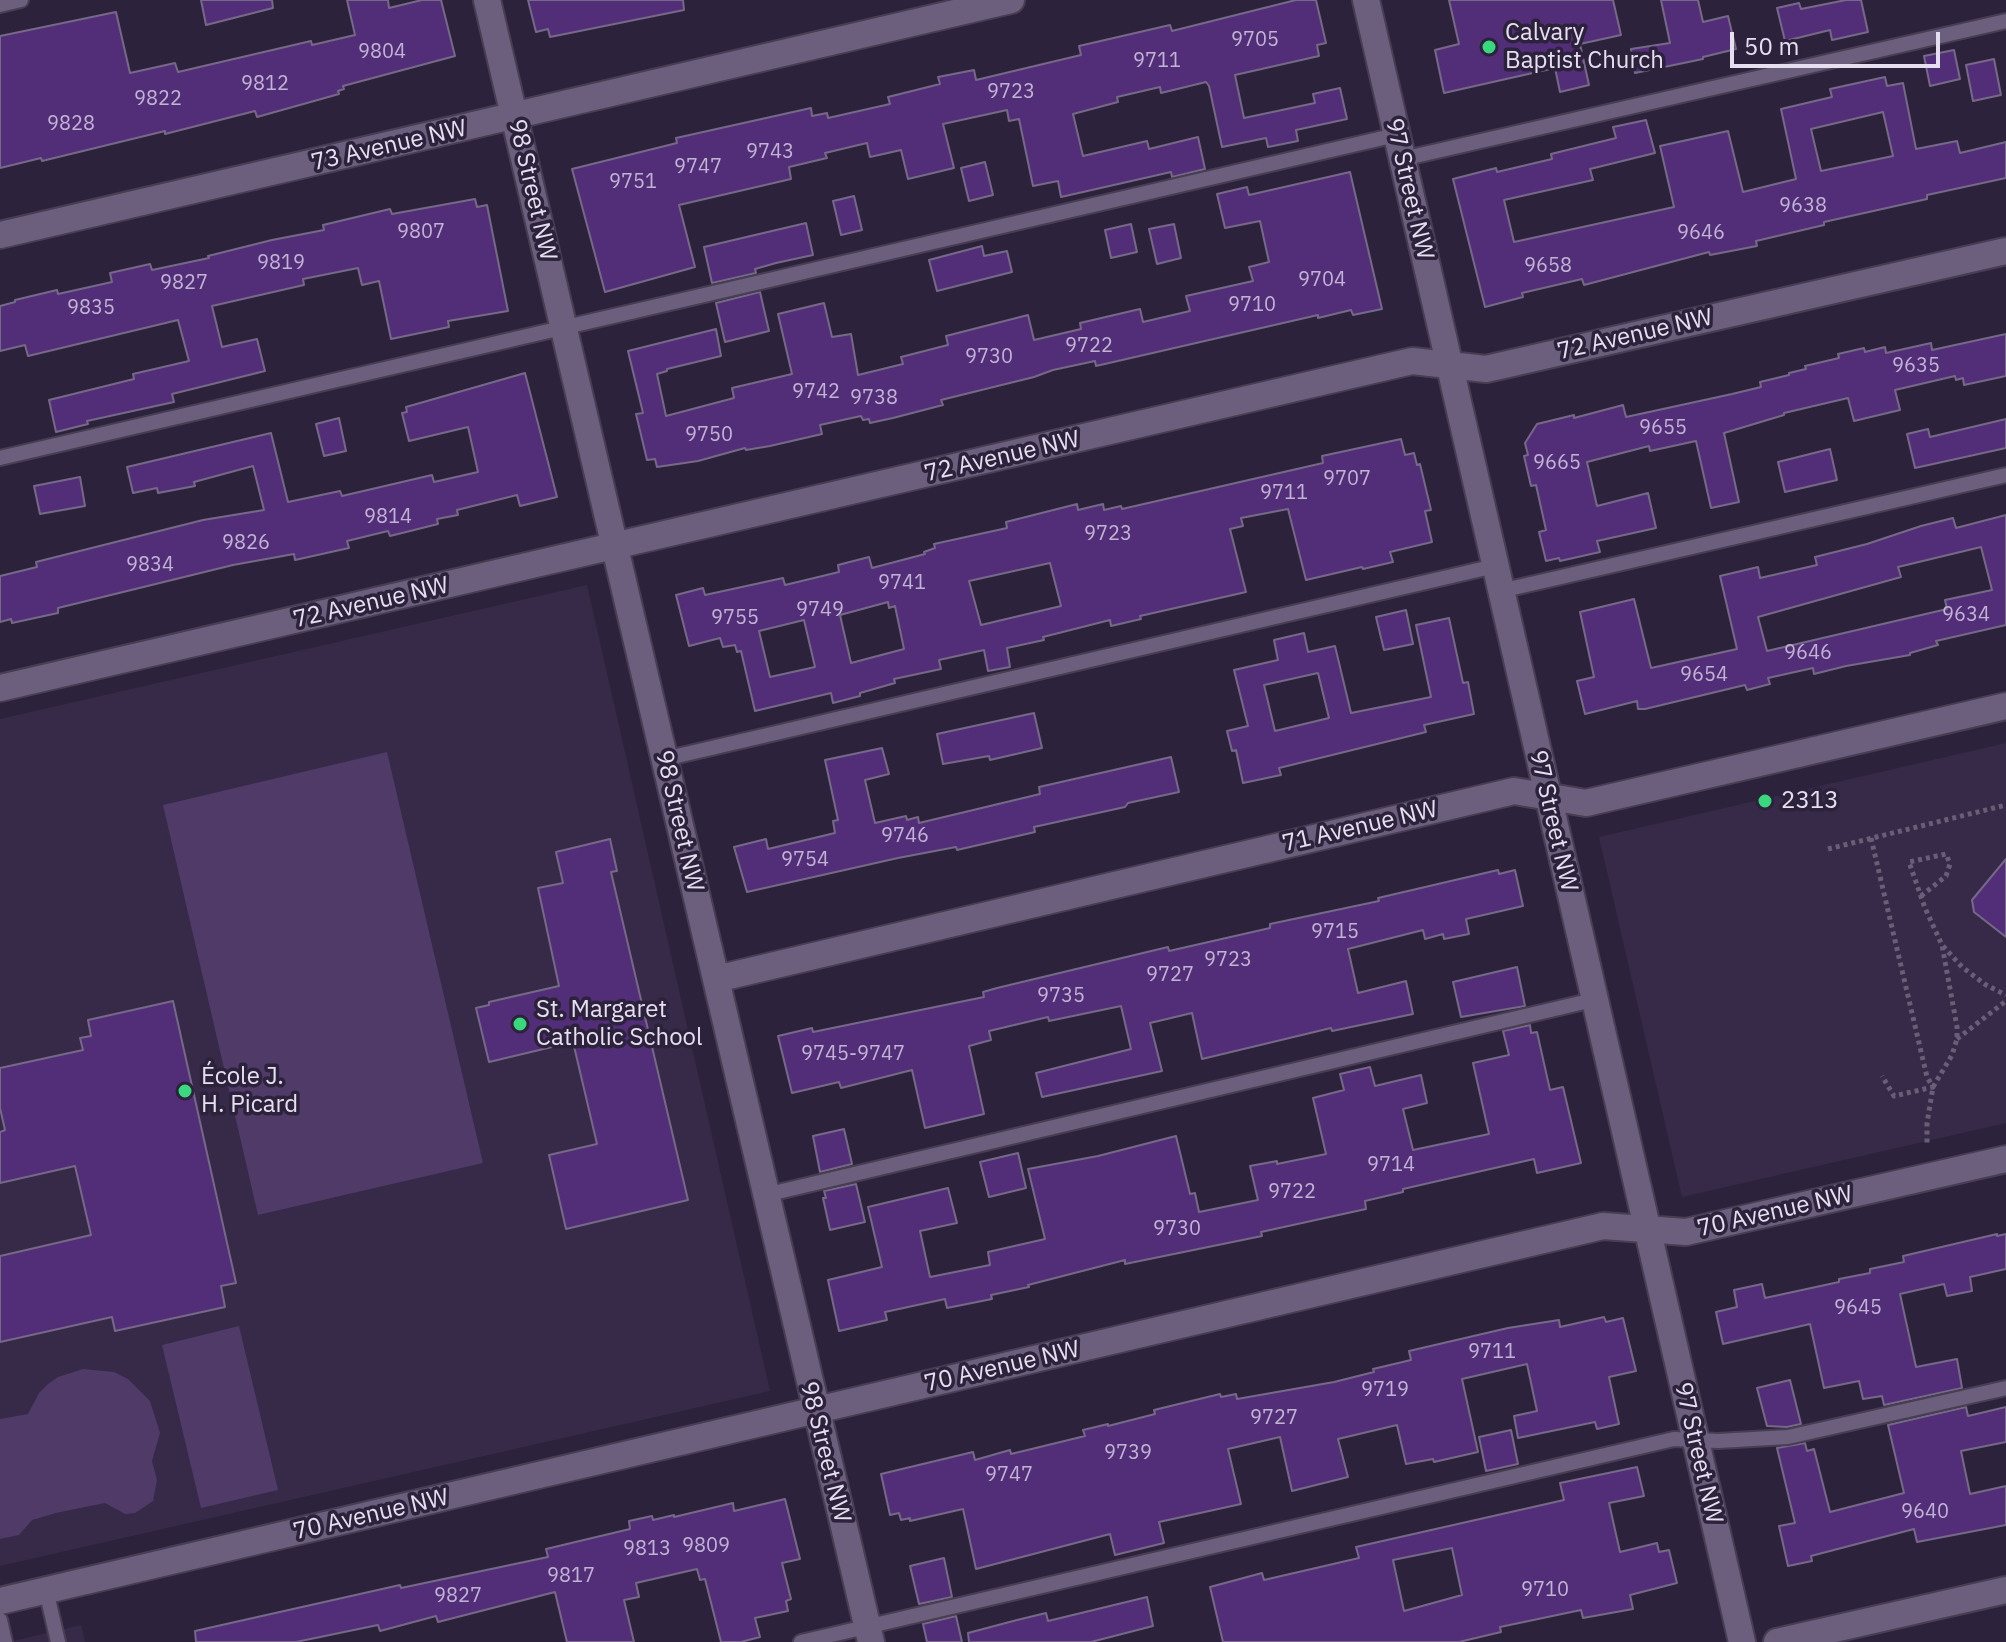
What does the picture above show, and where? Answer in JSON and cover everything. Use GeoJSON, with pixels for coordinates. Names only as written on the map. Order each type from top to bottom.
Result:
{"type":"FeatureCollection","features":[{"type":"Feature","properties":{"kind":"street","name":"98 Street NW"},"geometry":{"type":"LineString","coordinates":[[487,0],[869,1634]]}},
{"type":"Feature","properties":{"kind":"street","name":"73 Avenue NW"},"geometry":{"type":"LineString","coordinates":[[0,235],[1011,0]]}},
{"type":"Feature","properties":{"kind":"street","name":"97 Street NW"},"geometry":{"type":"LineString","coordinates":[[1366,0],[1742,1642]]}},
{"type":"Feature","properties":{"kind":"street","name":"72 Avenue NW"},"geometry":{"type":"LineString","coordinates":[[0,688],[1412,361],[1486,369],[2006,251]]}},
{"type":"Feature","properties":{"kind":"street","name":"71 Avenue NW"},"geometry":{"type":"LineString","coordinates":[[716,979],[1514,791],[1586,803],[2006,706]]}},
{"type":"Feature","properties":{"kind":"street","name":"70 Avenue NW"},"geometry":{"type":"LineString","coordinates":[[0,1601],[1603,1226],[1686,1232],[2006,1159]]}},
{"type":"Feature","properties":{"kind":"street"},"geometry":{"type":"LineString","coordinates":[[1777,1642],[2006,1590]]}},
{"type":"Feature","properties":{"kind":"lane"},"geometry":{"type":"LineString","coordinates":[[0,5],[21,0]]}},
{"type":"Feature","properties":{"kind":"lane"},"geometry":{"type":"LineString","coordinates":[[0,458],[564,327],[1399,147],[2006,21]]}},
{"type":"Feature","properties":{"kind":"lane"},"geometry":{"type":"LineString","coordinates":[[664,759],[1498,579],[2006,475]]}},
{"type":"Feature","properties":{"kind":"lane"},"geometry":{"type":"LineString","coordinates":[[765,1195],[1593,1000]]}},
{"type":"Feature","properties":{"kind":"lane"},"geometry":{"type":"LineString","coordinates":[[801,1642],[869,1634],[1674,1439],[1788,1437],[2006,1388]]}},
{"type":"Feature","properties":{"kind":"lane"},"geometry":{"type":"LineString","coordinates":[[46,1590],[58,1642]]}},
{"type":"Feature","properties":{"kind":"lane"},"geometry":{"type":"LineString","coordinates":[[0,1620],[5,1642]]}},
{"type":"Feature","properties":{"kind":"path"},"geometry":{"type":"LineString","coordinates":[[1828,849],[2006,805]]}},
{"type":"Feature","properties":{"kind":"path"},"geometry":{"type":"LineString","coordinates":[[1871,838],[1927,1077],[1933,1087]]}},
{"type":"Feature","properties":{"kind":"path"},"geometry":{"type":"LineString","coordinates":[[1921,896],[1946,876],[1950,864],[1946,854],[1909,862],[1921,896],[1942,945],[1957,1039],[1952,1055],[1933,1087],[1927,1145]]}},
{"type":"Feature","properties":{"kind":"path"},"geometry":{"type":"LineString","coordinates":[[1942,945],[1962,967],[2006,998],[1957,1039]]}},
{"type":"Feature","properties":{"kind":"path"},"geometry":{"type":"LineString","coordinates":[[1882,1076],[1894,1096],[1933,1087]]}},
{"type":"Feature","properties":{"kind":"shaded area"},"geometry":{"type":"Polygon","coordinates":[[[587,585],[770,1391],[0,1566],[0,719],[587,585]]]}},
{"type":"Feature","properties":{"kind":"shaded area"},"geometry":{"type":"Polygon","coordinates":[[[2006,743],[2006,1123],[1682,1197],[1599,837],[2006,743]]]}},
{"type":"Feature","properties":{"kind":"shaded area"},"geometry":{"type":"Polygon","coordinates":[[[387,752],[483,1163],[258,1215],[163,805],[387,752]]]}},
{"type":"Feature","properties":{"kind":"shaded area"},"geometry":{"type":"Polygon","coordinates":[[[239,1326],[278,1490],[201,1508],[162,1345],[239,1326]]]}},
{"type":"Feature","properties":{"kind":"shaded area"},"geometry":{"type":"Polygon","coordinates":[[[83,1369],[114,1372],[128,1379],[150,1401],[160,1433],[152,1461],[157,1480],[153,1501],[135,1513],[125,1514],[105,1503],[56,1513],[32,1520],[19,1535],[0,1539],[0,1419],[28,1414],[39,1393],[48,1384],[58,1377],[83,1369]]]}},
{"type":"Feature","properties":{"kind":"shaded area"},"geometry":{"type":"Polygon","coordinates":[[[81,1625],[85,1642],[9,1642],[81,1625]]]}},
{"type":"Feature","properties":{"kind":"building"},"geometry":{"type":"Polygon","coordinates":[[[201,0],[272,0],[273,8],[206,25],[201,0]]]}},
{"type":"Feature","properties":{"kind":"building"},"geometry":{"type":"Polygon","coordinates":[[[347,0],[388,0],[389,8],[422,0],[441,0],[455,56],[343,86],[339,94],[257,117],[255,111],[165,134],[165,131],[0,168],[0,36],[116,12],[130,73],[175,63],[178,72],[311,41],[312,45],[355,35],[347,0]]]}},
{"type":"Feature","properties":{"kind":"building"},"geometry":{"type":"Polygon","coordinates":[[[528,0],[683,0],[684,10],[550,37],[548,29],[536,32],[528,0]]]}},
{"type":"Feature","properties":{"kind":"building"},"geometry":{"type":"Polygon","coordinates":[[[1296,0],[1316,0],[1326,43],[1317,45],[1319,56],[1235,75],[1244,118],[1315,103],[1313,94],[1340,88],[1347,119],[1296,130],[1298,141],[1268,147],[1266,138],[1222,147],[1206,82],[1161,93],[1160,87],[1117,97],[1118,102],[1073,114],[1083,156],[1147,141],[1149,149],[1198,137],[1205,169],[1172,177],[1171,172],[1061,197],[1058,181],[1033,186],[1019,119],[1009,121],[1007,110],[943,124],[954,168],[908,179],[901,150],[870,157],[867,143],[825,153],[827,158],[789,167],[791,179],[679,205],[695,267],[605,292],[572,169],[677,143],[676,138],[811,108],[812,116],[827,113],[828,118],[890,104],[888,97],[940,84],[938,77],[974,70],[976,80],[1081,55],[1079,46],[1170,25],[1172,31],[1296,0]]]}},
{"type":"Feature","properties":{"kind":"building"},"geometry":{"type":"Polygon","coordinates":[[[1449,0],[1613,0],[1621,35],[1580,44],[1589,85],[1560,92],[1555,68],[1444,93],[1435,50],[1459,44],[1449,0]]]}},
{"type":"Feature","properties":{"kind":"building"},"geometry":{"type":"Polygon","coordinates":[[[1661,0],[1698,0],[1703,22],[1728,16],[1736,49],[1635,73],[1631,49],[1670,43],[1661,0]]]}},
{"type":"Feature","properties":{"kind":"building"},"geometry":{"type":"Polygon","coordinates":[[[1861,0],[1868,32],[1832,40],[1830,30],[1785,41],[1777,8],[1799,3],[1801,9],[1861,0]]]}},
{"type":"Feature","properties":{"kind":"building"},"geometry":{"type":"Polygon","coordinates":[[[1954,50],[1960,79],[1930,86],[1924,56],[1954,50]]]}},
{"type":"Feature","properties":{"kind":"building"},"geometry":{"type":"Polygon","coordinates":[[[1994,59],[2001,95],[1973,101],[1966,65],[1994,59]]]}},
{"type":"Feature","properties":{"kind":"building"},"geometry":{"type":"Polygon","coordinates":[[[1885,77],[1887,86],[1903,83],[1916,149],[1957,141],[1960,153],[2006,142],[2006,178],[1824,222],[1824,225],[1756,241],[1757,246],[1710,255],[1709,252],[1584,285],[1582,279],[1522,293],[1523,297],[1485,307],[1453,179],[1552,159],[1551,154],[1616,138],[1613,127],[1646,120],[1655,153],[1590,169],[1593,180],[1504,200],[1514,242],[1674,207],[1660,146],[1728,131],[1743,192],[1796,179],[1781,109],[1832,97],[1830,89],[1885,77]],[[1883,112],[1811,129],[1821,171],[1893,156],[1883,112]]]}},
{"type":"Feature","properties":{"kind":"building"},"geometry":{"type":"Polygon","coordinates":[[[985,162],[993,195],[969,201],[961,168],[985,162]]]}},
{"type":"Feature","properties":{"kind":"building"},"geometry":{"type":"Polygon","coordinates":[[[1350,172],[1382,309],[1353,315],[1351,310],[1318,318],[1318,315],[1096,366],[1095,361],[1053,370],[941,400],[943,405],[893,418],[870,423],[869,419],[863,420],[861,416],[820,425],[822,434],[770,446],[745,448],[698,461],[657,467],[655,459],[647,460],[636,414],[643,413],[628,351],[716,329],[721,356],[657,374],[666,416],[734,398],[732,388],[792,374],[778,314],[824,303],[832,337],[851,334],[858,375],[903,364],[901,357],[948,345],[946,336],[1028,315],[1034,340],[1081,329],[1080,323],[1140,309],[1143,322],[1190,311],[1186,296],[1253,281],[1249,267],[1269,262],[1260,221],[1225,228],[1217,194],[1247,187],[1249,195],[1350,172]]]}},
{"type":"Feature","properties":{"kind":"building"},"geometry":{"type":"Polygon","coordinates":[[[854,196],[862,230],[841,235],[833,201],[854,196]]]}},
{"type":"Feature","properties":{"kind":"building"},"geometry":{"type":"Polygon","coordinates":[[[475,199],[477,207],[487,205],[508,311],[448,321],[449,327],[391,339],[379,281],[362,285],[358,268],[303,279],[304,285],[212,306],[222,347],[257,339],[265,371],[172,394],[174,402],[87,421],[88,424],[56,432],[49,400],[134,379],[133,374],[189,361],[178,320],[28,356],[25,345],[0,351],[0,306],[15,300],[112,282],[110,273],[150,264],[152,270],[209,258],[272,240],[324,230],[323,225],[390,209],[392,214],[475,199]]]}},
{"type":"Feature","properties":{"kind":"building"},"geometry":{"type":"Polygon","coordinates":[[[806,223],[813,255],[712,283],[704,247],[806,223]]]}},
{"type":"Feature","properties":{"kind":"building"},"geometry":{"type":"Polygon","coordinates":[[[1131,224],[1137,252],[1111,258],[1105,230],[1131,224]]]}},
{"type":"Feature","properties":{"kind":"building"},"geometry":{"type":"Polygon","coordinates":[[[1174,224],[1181,258],[1157,264],[1149,229],[1174,224]]]}},
{"type":"Feature","properties":{"kind":"building"},"geometry":{"type":"Polygon","coordinates":[[[982,246],[984,256],[1007,251],[1012,272],[937,291],[929,260],[982,246]]]}},
{"type":"Feature","properties":{"kind":"building"},"geometry":{"type":"Polygon","coordinates":[[[760,292],[769,331],[725,342],[716,303],[760,292]]]}},
{"type":"Feature","properties":{"kind":"building"},"geometry":{"type":"Polygon","coordinates":[[[2006,334],[2006,376],[1964,385],[1963,378],[1956,380],[1955,376],[1895,390],[1900,410],[1854,421],[1848,398],[1784,413],[1724,433],[1739,502],[1711,508],[1696,441],[1650,451],[1649,446],[1587,462],[1597,506],[1648,493],[1656,528],[1597,541],[1600,552],[1546,561],[1539,532],[1546,530],[1536,485],[1531,486],[1524,456],[1528,455],[1525,443],[1537,424],[1623,405],[1626,417],[1732,394],[1761,387],[1760,382],[1864,348],[1865,352],[1885,347],[1886,353],[1931,343],[1932,350],[2006,334]]]}},
{"type":"Feature","properties":{"kind":"building"},"geometry":{"type":"Polygon","coordinates":[[[525,373],[557,497],[520,506],[517,495],[457,510],[458,515],[437,519],[438,524],[390,536],[388,531],[347,541],[349,548],[295,560],[294,554],[233,565],[58,608],[58,613],[12,623],[11,619],[0,622],[0,576],[37,567],[36,562],[203,520],[264,510],[253,466],[194,482],[195,486],[158,493],[157,488],[133,493],[127,467],[271,433],[288,502],[340,491],[342,496],[432,475],[434,482],[478,472],[468,427],[409,441],[402,413],[407,412],[406,407],[525,373]]]}},
{"type":"Feature","properties":{"kind":"building"},"geometry":{"type":"Polygon","coordinates":[[[339,418],[346,451],[324,456],[316,424],[339,418]]]}},
{"type":"Feature","properties":{"kind":"building"},"geometry":{"type":"Polygon","coordinates":[[[2006,419],[2006,448],[1915,468],[1907,434],[1928,429],[1930,437],[2006,419]]]}},
{"type":"Feature","properties":{"kind":"building"},"geometry":{"type":"Polygon","coordinates":[[[1401,439],[1405,455],[1414,453],[1417,465],[1420,464],[1431,510],[1425,511],[1432,542],[1390,552],[1393,562],[1306,580],[1288,509],[1241,518],[1243,526],[1230,529],[1246,592],[1140,616],[1141,619],[1111,626],[1110,620],[1007,648],[1010,667],[988,671],[984,650],[939,660],[941,669],[894,679],[895,683],[833,703],[831,693],[755,711],[741,651],[737,652],[735,645],[723,647],[720,638],[689,646],[676,595],[703,588],[705,595],[783,578],[785,585],[839,572],[838,565],[869,557],[872,568],[925,554],[935,548],[934,544],[1007,528],[1006,522],[1077,504],[1078,510],[1103,504],[1104,510],[1121,506],[1122,509],[1323,463],[1322,456],[1401,439]],[[1050,563],[969,581],[981,625],[1061,606],[1050,563]],[[888,602],[840,615],[851,663],[904,649],[895,606],[889,608],[888,602]],[[804,620],[759,631],[770,677],[815,667],[804,620]]]}},
{"type":"Feature","properties":{"kind":"building"},"geometry":{"type":"Polygon","coordinates":[[[1830,449],[1837,480],[1785,492],[1778,462],[1830,449]]]}},
{"type":"Feature","properties":{"kind":"building"},"geometry":{"type":"Polygon","coordinates":[[[80,477],[85,506],[40,514],[34,486],[80,477]]]}},
{"type":"Feature","properties":{"kind":"building"},"geometry":{"type":"Polygon","coordinates":[[[2006,515],[2006,625],[1936,641],[1938,645],[1910,655],[1814,674],[1813,668],[1768,678],[1770,684],[1747,690],[1745,685],[1645,709],[1638,709],[1637,701],[1585,714],[1577,681],[1594,677],[1580,612],[1634,599],[1651,668],[1737,649],[1720,576],[1758,567],[1760,578],[1817,565],[1815,557],[1953,518],[1956,528],[2006,515]],[[1981,547],[1898,567],[1901,577],[1758,617],[1767,651],[1947,609],[1945,600],[1992,590],[1981,547]]]}},
{"type":"Feature","properties":{"kind":"building"},"geometry":{"type":"Polygon","coordinates":[[[1406,610],[1413,644],[1384,650],[1376,617],[1406,610]]]}},
{"type":"Feature","properties":{"kind":"building"},"geometry":{"type":"Polygon","coordinates":[[[1449,618],[1463,683],[1468,682],[1474,714],[1424,725],[1426,732],[1279,768],[1281,775],[1243,783],[1236,750],[1232,751],[1227,731],[1248,726],[1234,670],[1278,660],[1274,640],[1304,633],[1308,652],[1335,646],[1351,713],[1431,697],[1416,625],[1449,618]],[[1318,673],[1264,685],[1275,731],[1329,718],[1318,673]]]}},
{"type":"Feature","properties":{"kind":"building"},"geometry":{"type":"Polygon","coordinates":[[[1034,713],[1042,748],[990,760],[989,756],[943,764],[937,734],[1034,713]]]}},
{"type":"Feature","properties":{"kind":"building"},"geometry":{"type":"Polygon","coordinates":[[[882,748],[889,774],[865,780],[875,823],[906,816],[907,820],[918,817],[919,823],[1040,794],[1039,787],[1171,757],[1179,792],[1034,827],[1035,832],[957,850],[956,847],[898,858],[747,892],[734,847],[766,839],[768,849],[835,833],[833,821],[838,820],[825,760],[882,748]]]}},
{"type":"Feature","properties":{"kind":"building"},"geometry":{"type":"Polygon","coordinates":[[[610,839],[617,871],[611,872],[688,1200],[566,1229],[549,1155],[597,1144],[573,1042],[489,1062],[476,1008],[489,1005],[489,1002],[559,986],[538,888],[563,883],[556,852],[610,839]]]}},
{"type":"Feature","properties":{"kind":"building"},"geometry":{"type":"Polygon","coordinates":[[[2006,859],[2006,937],[1974,912],[1972,900],[2006,859]]]}},
{"type":"Feature","properties":{"kind":"building"},"geometry":{"type":"Polygon","coordinates":[[[1498,870],[1499,874],[1515,870],[1523,906],[1466,919],[1469,934],[1444,939],[1443,934],[1425,939],[1423,930],[1348,949],[1358,993],[1406,981],[1413,1014],[1332,1031],[1331,1028],[1202,1059],[1192,1013],[1150,1023],[1162,1071],[1042,1097],[1036,1073],[1131,1049],[1121,1006],[1049,1021],[1048,1017],[989,1031],[991,1040],[969,1046],[984,1114],[925,1128],[912,1070],[841,1088],[839,1082],[792,1093],[778,1036],[812,1028],[813,1032],[984,997],[983,992],[997,988],[1168,947],[1169,951],[1270,928],[1270,924],[1379,901],[1378,898],[1498,870]]]}},
{"type":"Feature","properties":{"kind":"building"},"geometry":{"type":"Polygon","coordinates":[[[1517,967],[1525,1006],[1461,1017],[1453,982],[1517,967]]]}},
{"type":"Feature","properties":{"kind":"building","name":"École J. H. Picard"},"geometry":{"type":"Polygon","coordinates":[[[173,1001],[236,1283],[221,1286],[225,1307],[115,1331],[112,1317],[0,1342],[0,1256],[91,1235],[75,1166],[0,1183],[0,1132],[5,1130],[0,1108],[0,1068],[83,1050],[80,1038],[91,1036],[88,1020],[173,1001]]]}},
{"type":"Feature","properties":{"kind":"building"},"geometry":{"type":"Polygon","coordinates":[[[1530,1025],[1531,1033],[1537,1032],[1550,1090],[1563,1087],[1581,1163],[1537,1173],[1534,1159],[1403,1189],[1403,1192],[1365,1201],[1366,1209],[1261,1232],[1262,1236],[1125,1264],[1125,1260],[991,1295],[992,1299],[947,1308],[945,1299],[885,1312],[887,1320],[839,1331],[828,1280],[882,1267],[868,1207],[948,1188],[957,1223],[920,1231],[930,1277],[990,1265],[988,1252],[1045,1239],[1028,1169],[1098,1156],[1176,1136],[1190,1194],[1195,1193],[1199,1212],[1258,1200],[1250,1166],[1326,1154],[1313,1098],[1344,1090],[1340,1074],[1370,1067],[1375,1086],[1421,1075],[1427,1103],[1403,1109],[1413,1150],[1489,1134],[1473,1063],[1509,1055],[1503,1031],[1530,1025]]]}},
{"type":"Feature","properties":{"kind":"building"},"geometry":{"type":"Polygon","coordinates":[[[844,1129],[852,1164],[820,1172],[813,1136],[844,1129]]]}},
{"type":"Feature","properties":{"kind":"building"},"geometry":{"type":"Polygon","coordinates":[[[1018,1153],[1026,1188],[989,1197],[980,1162],[1018,1153]]]}},
{"type":"Feature","properties":{"kind":"building"},"geometry":{"type":"Polygon","coordinates":[[[856,1184],[865,1222],[830,1230],[824,1191],[856,1184]]]}},
{"type":"Feature","properties":{"kind":"building"},"geometry":{"type":"Polygon","coordinates":[[[2006,1234],[2006,1269],[1970,1277],[1972,1291],[1947,1296],[1944,1284],[1900,1294],[1916,1367],[1957,1359],[1962,1388],[1884,1405],[1882,1396],[1863,1399],[1859,1381],[1824,1388],[1810,1324],[1723,1344],[1716,1312],[1737,1307],[1734,1290],[1762,1284],[1765,1298],[1839,1282],[1839,1279],[1870,1273],[1870,1269],[1904,1262],[1903,1256],[2006,1234]]]}},
{"type":"Feature","properties":{"kind":"building"},"geometry":{"type":"Polygon","coordinates":[[[1604,1317],[1606,1322],[1623,1318],[1636,1371],[1609,1377],[1619,1424],[1597,1429],[1595,1422],[1518,1438],[1514,1416],[1537,1411],[1527,1364],[1462,1379],[1478,1452],[1434,1462],[1433,1459],[1406,1464],[1397,1425],[1338,1439],[1348,1477],[1292,1491],[1280,1437],[1228,1449],[1241,1504],[1159,1522],[1164,1543],[1115,1555],[1110,1534],[976,1569],[963,1509],[910,1521],[910,1518],[901,1520],[899,1513],[890,1515],[881,1474],[973,1452],[975,1460],[1010,1450],[1011,1454],[1085,1436],[1083,1430],[1155,1414],[1154,1410],[1220,1394],[1221,1397],[1236,1394],[1237,1399],[1334,1382],[1411,1360],[1409,1351],[1508,1328],[1559,1320],[1560,1327],[1604,1317]]]}},
{"type":"Feature","properties":{"kind":"building"},"geometry":{"type":"Polygon","coordinates":[[[1790,1380],[1801,1424],[1767,1426],[1757,1388],[1790,1380]]]}},
{"type":"Feature","properties":{"kind":"building"},"geometry":{"type":"Polygon","coordinates":[[[1966,1407],[1968,1416],[2006,1407],[2006,1442],[1961,1451],[1970,1494],[2006,1486],[2006,1525],[1917,1542],[1914,1529],[1811,1556],[1812,1561],[1788,1566],[1779,1526],[1795,1523],[1777,1448],[1805,1443],[1807,1451],[1814,1449],[1830,1512],[1904,1493],[1888,1425],[1966,1407]]]}},
{"type":"Feature","properties":{"kind":"building"},"geometry":{"type":"Polygon","coordinates":[[[1511,1430],[1518,1464],[1486,1471],[1479,1437],[1511,1430]]]}},
{"type":"Feature","properties":{"kind":"building"},"geometry":{"type":"Polygon","coordinates":[[[1637,1467],[1644,1496],[1609,1503],[1620,1552],[1657,1543],[1659,1552],[1669,1550],[1677,1583],[1630,1595],[1633,1609],[1583,1618],[1581,1610],[1500,1627],[1501,1632],[1459,1642],[1223,1642],[1210,1587],[1262,1573],[1264,1580],[1359,1558],[1356,1547],[1564,1500],[1560,1483],[1637,1467]],[[1452,1548],[1393,1560],[1404,1611],[1462,1595],[1452,1548]]]}},
{"type":"Feature","properties":{"kind":"building"},"geometry":{"type":"Polygon","coordinates":[[[785,1499],[800,1559],[782,1563],[791,1599],[786,1601],[788,1611],[755,1618],[760,1637],[741,1642],[721,1642],[705,1579],[700,1580],[697,1569],[636,1583],[639,1597],[624,1600],[634,1642],[567,1642],[555,1592],[438,1622],[436,1616],[380,1631],[378,1625],[296,1642],[196,1642],[195,1631],[400,1585],[401,1588],[548,1557],[546,1549],[630,1529],[629,1521],[652,1516],[653,1520],[674,1517],[733,1503],[734,1511],[785,1499]]]}},
{"type":"Feature","properties":{"kind":"building"},"geometry":{"type":"Polygon","coordinates":[[[944,1558],[952,1597],[919,1604],[910,1566],[944,1558]]]}},
{"type":"Feature","properties":{"kind":"building"},"geometry":{"type":"Polygon","coordinates":[[[1147,1597],[1153,1626],[1091,1642],[969,1642],[968,1633],[1017,1620],[1046,1613],[1048,1621],[1147,1597]]]}},
{"type":"Feature","properties":{"kind":"building"},"geometry":{"type":"Polygon","coordinates":[[[956,1616],[962,1642],[927,1642],[923,1624],[956,1616]]]}},
{"type":"Feature","properties":{"kind":"place","name":"Calvary Baptist Church"},"geometry":{"type":"Point","coordinates":[1489,47]}},
{"type":"Feature","properties":{"kind":"place","name":"2313"},"geometry":{"type":"Point","coordinates":[1765,801]}},
{"type":"Feature","properties":{"kind":"place","name":"St. Margaret Catholic School"},"geometry":{"type":"Point","coordinates":[520,1024]}},
{"type":"Feature","properties":{"kind":"place","name":"École J. H. Picard"},"geometry":{"type":"Point","coordinates":[185,1091]}}]}
